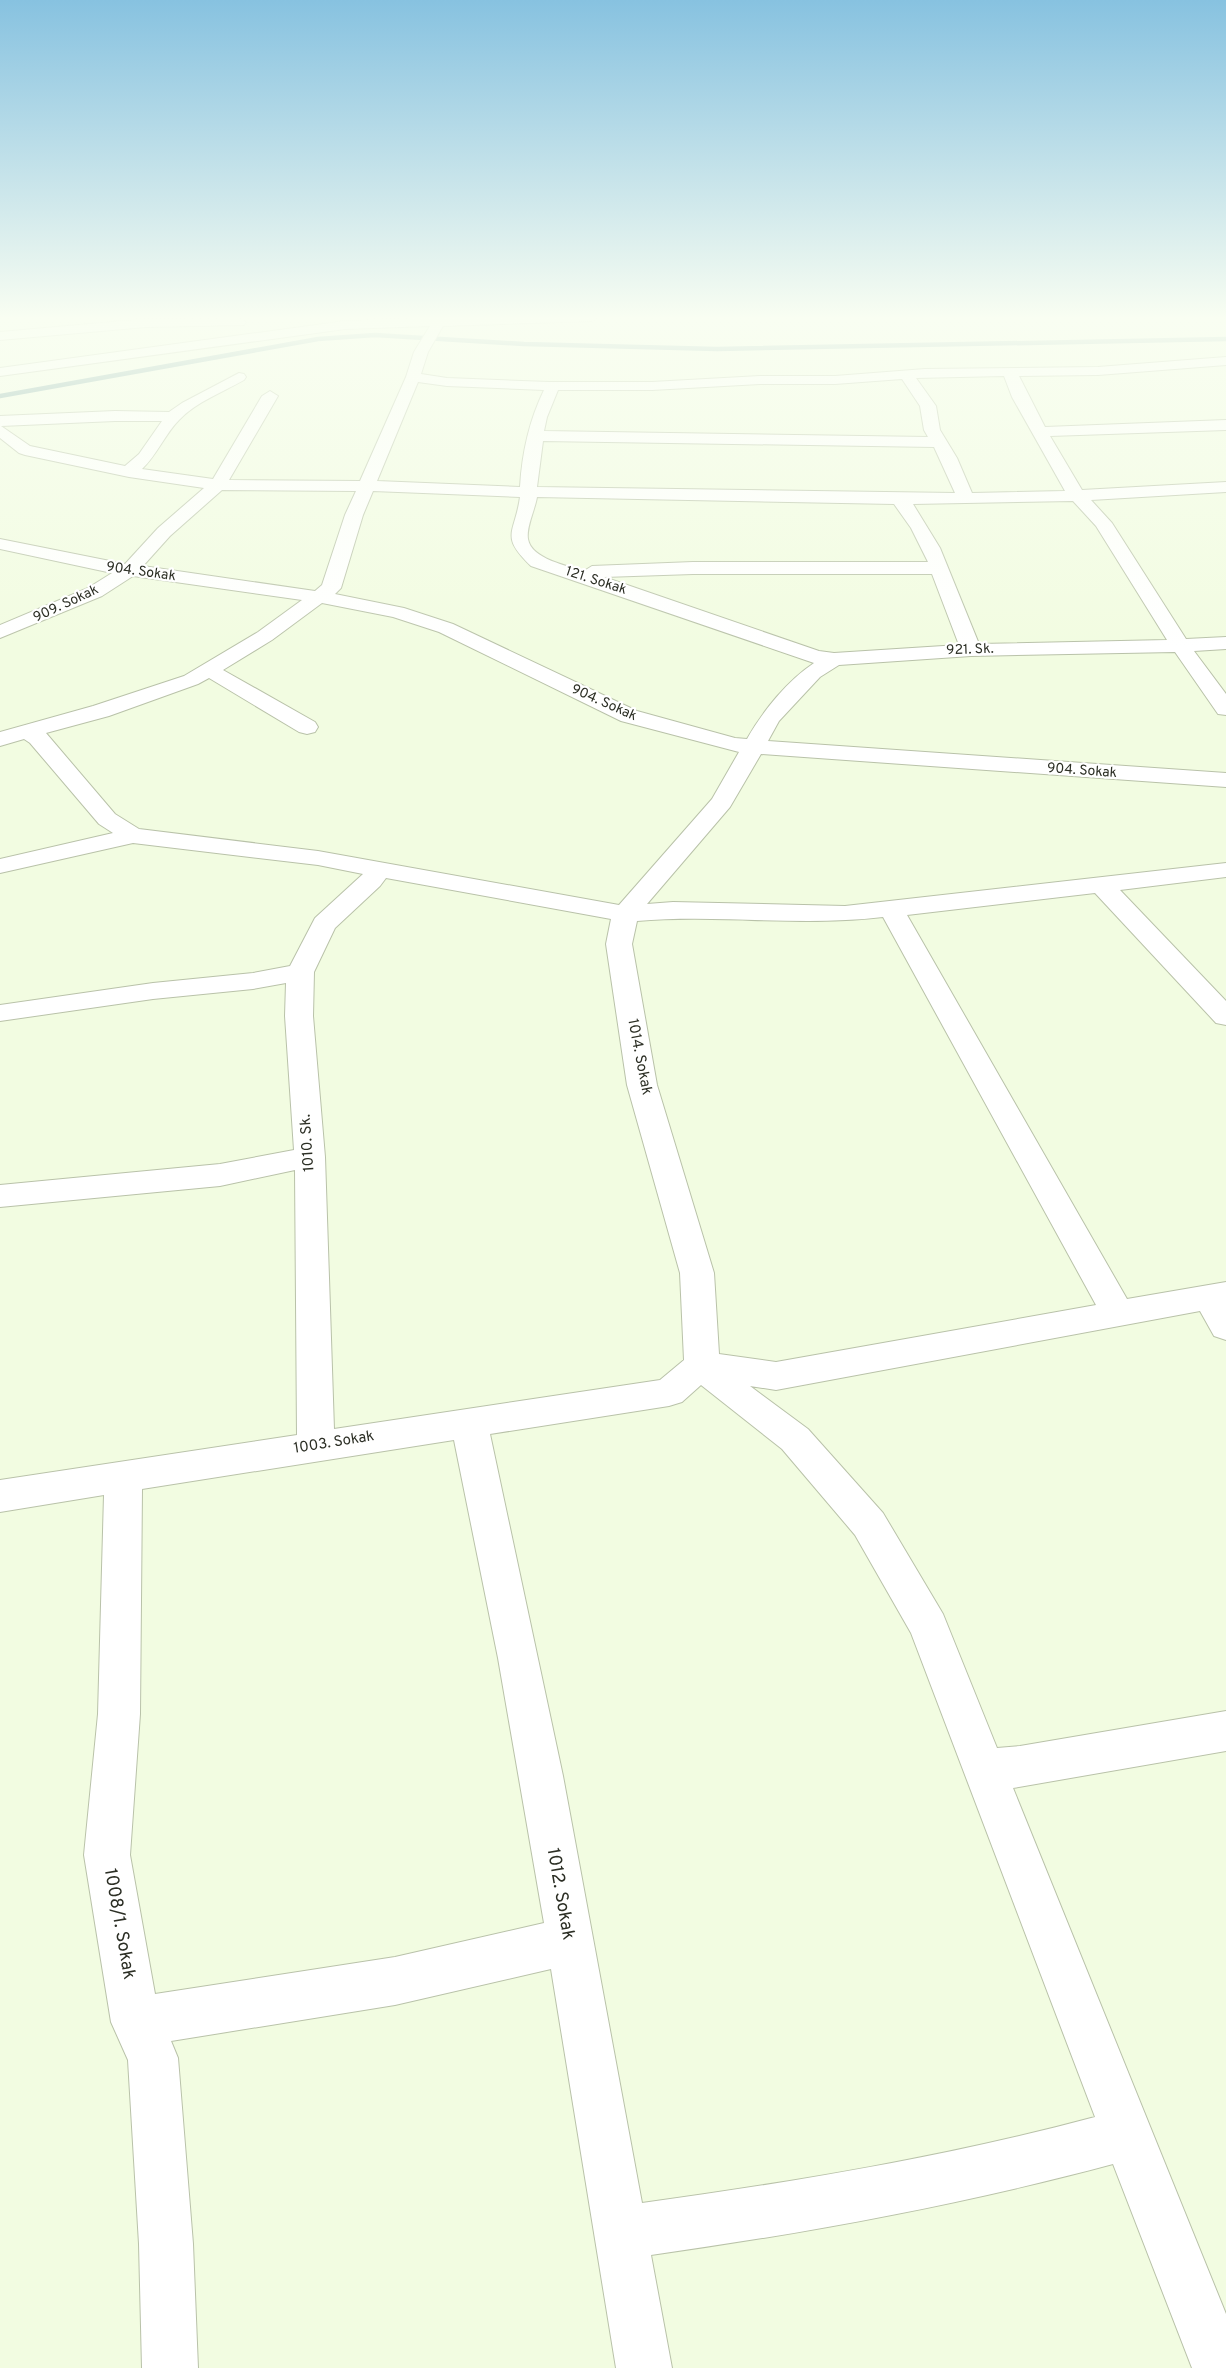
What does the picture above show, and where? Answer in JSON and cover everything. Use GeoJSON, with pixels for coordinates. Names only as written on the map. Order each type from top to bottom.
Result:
{"type":"FeatureCollection","features":[{"type":"Feature","properties":{"kind":"street"},"geometry":{"type":"LineString","coordinates":[[129,472],[145,457],[166,428]]}},
{"type":"Feature","properties":{"kind":"street","name":"909. Sokak"},"geometry":{"type":"LineString","coordinates":[[0,632],[95,592],[129,570],[164,532],[218,485],[252,428]]}},
{"type":"Feature","properties":{"kind":"street"},"geometry":{"type":"LineString","coordinates":[[0,739],[100,711],[191,680],[265,636],[331,588],[354,515],[392,428]]}},
{"type":"Feature","properties":{"kind":"street","name":"121. Sokak"},"geometry":{"type":"LineString","coordinates":[[537,428],[519,538],[523,548],[538,562],[816,657],[834,659]]}},
{"type":"Feature","properties":{"kind":"street"},"geometry":{"type":"LineString","coordinates":[[932,428],[965,498]]}},
{"type":"Feature","properties":{"kind":"street"},"geometry":{"type":"LineString","coordinates":[[1038,428],[1071,488],[1103,523],[1180,645],[1226,709]]}},
{"type":"Feature","properties":{"kind":"street"},"geometry":{"type":"LineString","coordinates":[[1041,432],[1160,428]]}},
{"type":"Feature","properties":{"kind":"street"},"geometry":{"type":"LineString","coordinates":[[0,430],[25,450],[129,472],[218,485],[367,486],[899,500],[1079,495],[1226,487]]}},
{"type":"Feature","properties":{"kind":"street"},"geometry":{"type":"LineString","coordinates":[[536,436],[940,442]]}},
{"type":"Feature","properties":{"kind":"street"},"geometry":{"type":"LineString","coordinates":[[8,458],[25,450]]}},
{"type":"Feature","properties":{"kind":"street"},"geometry":{"type":"LineString","coordinates":[[899,500],[910,509],[938,567],[970,650]]}},
{"type":"Feature","properties":{"kind":"street","name":"904. Sokak"},"geometry":{"type":"LineString","coordinates":[[0,544],[95,565],[318,597],[397,612],[446,628],[629,716],[734,745],[1226,780]]}},
{"type":"Feature","properties":{"kind":"street"},"geometry":{"type":"LineString","coordinates":[[564,571],[938,567]]}},
{"type":"Feature","properties":{"kind":"street","name":"921. Sk."},"geometry":{"type":"LineString","coordinates":[[834,659],[970,650],[1226,643]]}},
{"type":"Feature","properties":{"kind":"street"},"geometry":{"type":"LineString","coordinates":[[624,914],[722,802],[770,718],[813,673],[834,659]]}},
{"type":"Feature","properties":{"kind":"street"},"geometry":{"type":"LineString","coordinates":[[208,670],[240,686],[308,727]]}},
{"type":"Feature","properties":{"kind":"street"},"geometry":{"type":"LineString","coordinates":[[27,731],[38,738],[107,819],[133,836]]}},
{"type":"Feature","properties":{"kind":"street"},"geometry":{"type":"LineString","coordinates":[[0,866],[133,836],[318,858],[624,914],[673,910],[844,914],[1226,870]]}},
{"type":"Feature","properties":{"kind":"street","name":"1010. Sk."},"geometry":{"type":"LineString","coordinates":[[316,1446],[310,1157],[298,1016],[300,972],[324,924],[371,881],[379,869]]}},
{"type":"Feature","properties":{"kind":"street"},"geometry":{"type":"LineString","coordinates":[[1101,884],[1226,1017]]}},
{"type":"Feature","properties":{"kind":"street"},"geometry":{"type":"LineString","coordinates":[[891,909],[1118,1314]]}},
{"type":"Feature","properties":{"kind":"street","name":"1014. Sokak"},"geometry":{"type":"LineString","coordinates":[[624,914],[619,944],[642,1085],[697,1274],[702,1365]]}},
{"type":"Feature","properties":{"kind":"street"},"geometry":{"type":"LineString","coordinates":[[0,1013],[252,981],[300,972]]}},
{"type":"Feature","properties":{"kind":"street"},"geometry":{"type":"LineString","coordinates":[[0,1196],[220,1175],[310,1157]]}},
{"type":"Feature","properties":{"kind":"street"},"geometry":{"type":"LineString","coordinates":[[702,1365],[776,1376],[1217,1296],[1226,1327]]}},
{"type":"Feature","properties":{"kind":"street"},"geometry":{"type":"LineString","coordinates":[[702,1365],[730,1390],[795,1439],[868,1524],[929,1627],[983,1770],[1220,2368]]}},
{"type":"Feature","properties":{"kind":"street","name":"1003. Sokak"},"geometry":{"type":"LineString","coordinates":[[0,1496],[669,1392],[702,1365]]}},
{"type":"Feature","properties":{"kind":"street","name":"1012. Sokak"},"geometry":{"type":"LineString","coordinates":[[469,1422],[486,1495],[534,1745],[644,2368]]}},
{"type":"Feature","properties":{"kind":"street","name":"1008/1. Sokak"},"geometry":{"type":"LineString","coordinates":[[123,1477],[119,1714],[107,1855],[136,2022],[153,2058],[166,2244],[170,2368]]}},
{"type":"Feature","properties":{"kind":"street"},"geometry":{"type":"LineString","coordinates":[[983,1770],[1020,1767],[1226,1731]]}},
{"type":"Feature","properties":{"kind":"street"},"geometry":{"type":"LineString","coordinates":[[136,2022],[395,1981],[540,1947],[569,1944]]}},
{"type":"Feature","properties":{"kind":"street"},"geometry":{"type":"LineString","coordinates":[[620,2233],[903,2189],[1053,2155],[1127,2134]]}}]}
